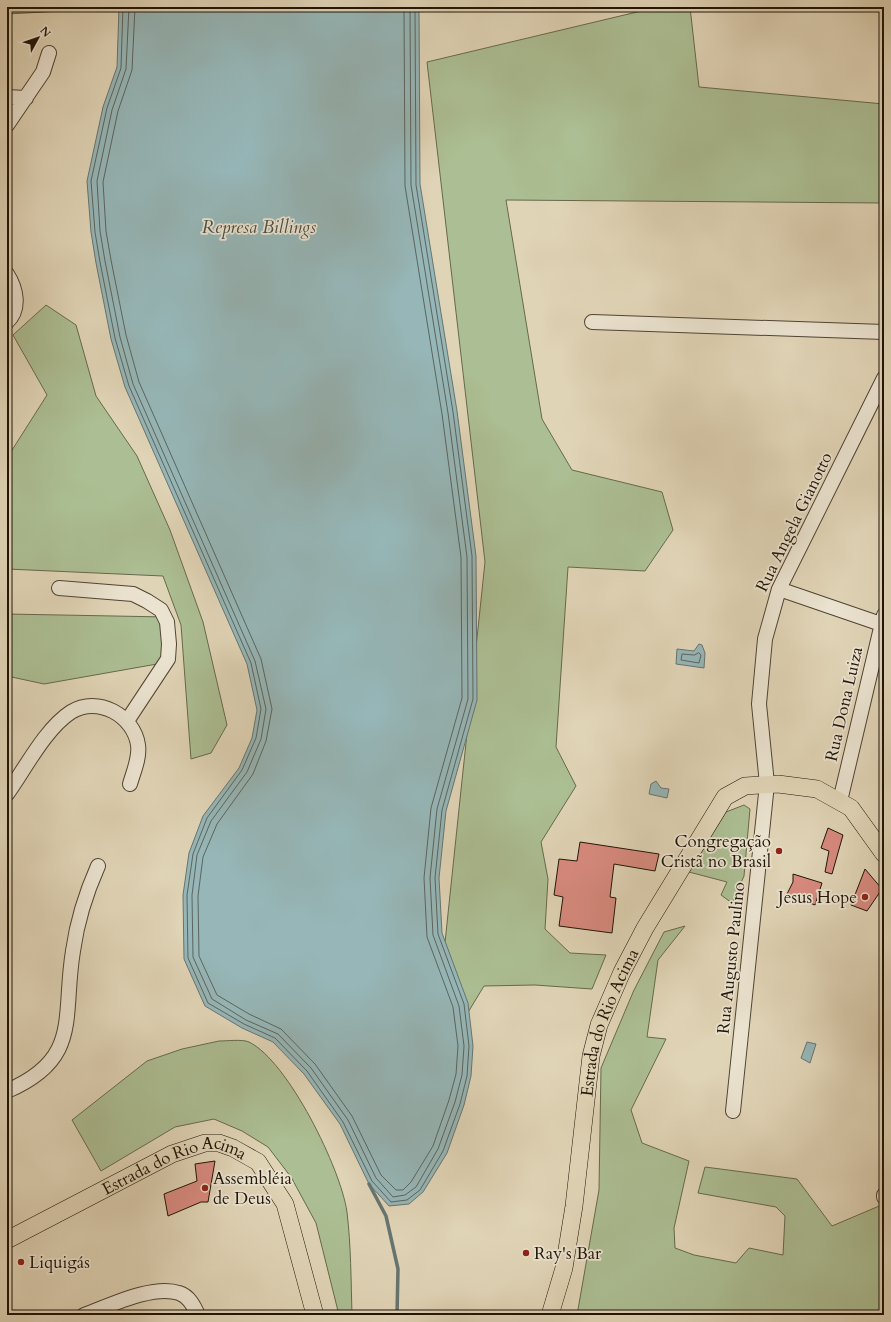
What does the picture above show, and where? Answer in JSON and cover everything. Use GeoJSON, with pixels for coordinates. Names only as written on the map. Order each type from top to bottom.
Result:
{"type":"FeatureCollection","features":[{"type":"Feature","properties":{"kind":"main road","name":"Estrada do Rio Acima"},"geometry":{"type":"LineString","coordinates":[[550,1315],[564,1268],[574,1206],[591,1056],[599,1025],[645,928],[725,797],[745,786],[767,784],[817,789],[851,808],[884,854]]}},
{"type":"Feature","properties":{"kind":"main road","name":"Estrada do Rio Acima"},"geometry":{"type":"LineString","coordinates":[[7,1240],[172,1154],[205,1143],[219,1143],[233,1148],[258,1162],[285,1204],[315,1315]]}},
{"type":"Feature","properties":{"kind":"street"},"geometry":{"type":"LineString","coordinates":[[7,125],[43,72],[50,53]]}},
{"type":"Feature","properties":{"kind":"street"},"geometry":{"type":"LineString","coordinates":[[7,97],[26,98]]}},
{"type":"Feature","properties":{"kind":"street"},"geometry":{"type":"LineString","coordinates":[[7,274],[14,286],[16,300],[14,313],[7,322]]}},
{"type":"Feature","properties":{"kind":"street"},"geometry":{"type":"LineString","coordinates":[[592,322],[884,332]]}},
{"type":"Feature","properties":{"kind":"street","name":"Rua Angela Gianotto"},"geometry":{"type":"LineString","coordinates":[[767,784],[759,704],[765,639],[779,589],[884,378]]}},
{"type":"Feature","properties":{"kind":"street"},"geometry":{"type":"LineString","coordinates":[[59,588],[132,594],[161,610],[167,622],[169,644],[168,659],[127,721]]}},
{"type":"Feature","properties":{"kind":"street"},"geometry":{"type":"LineString","coordinates":[[779,589],[883,619]]}},
{"type":"Feature","properties":{"kind":"street","name":"Rua Dona Luiza"},"geometry":{"type":"LineString","coordinates":[[840,801],[883,619]]}},
{"type":"Feature","properties":{"kind":"street"},"geometry":{"type":"LineString","coordinates":[[7,794],[46,738],[60,721],[72,712],[85,707],[102,708],[114,711],[127,721],[134,730],[138,747],[130,784]]}},
{"type":"Feature","properties":{"kind":"street","name":"Rua Augusto Paulino"},"geometry":{"type":"LineString","coordinates":[[733,1111],[767,784]]}},
{"type":"Feature","properties":{"kind":"street"},"geometry":{"type":"LineString","coordinates":[[7,1091],[25,1083],[44,1070],[62,1043],[67,1022],[73,951],[80,917],[98,866]]}},
{"type":"Feature","properties":{"kind":"street"},"geometry":{"type":"LineString","coordinates":[[84,1315],[140,1295],[168,1291],[180,1293],[188,1298],[198,1315]]}},
{"type":"Feature","properties":{"kind":"green space"},"geometry":{"type":"Polygon","coordinates":[[[7,7],[102,7],[102,9],[7,14],[7,7]]]}},
{"type":"Feature","properties":{"kind":"green space"},"geometry":{"type":"Polygon","coordinates":[[[658,7],[690,7],[699,87],[884,104],[884,203],[506,200],[542,419],[572,470],[662,492],[673,530],[645,571],[568,567],[556,747],[576,786],[541,842],[548,879],[545,929],[570,953],[606,955],[592,989],[535,985],[484,986],[467,1014],[440,990],[485,562],[427,62],[658,7]]]}},
{"type":"Feature","properties":{"kind":"green space"},"geometry":{"type":"Polygon","coordinates":[[[46,305],[76,325],[96,396],[137,456],[170,530],[203,622],[227,725],[211,753],[191,759],[181,625],[163,576],[7,569],[7,458],[47,395],[13,335],[46,305]]]}},
{"type":"Feature","properties":{"kind":"green space"},"geometry":{"type":"Polygon","coordinates":[[[7,614],[167,617],[174,661],[44,684],[7,676],[7,614]]]}},
{"type":"Feature","properties":{"kind":"green space"},"geometry":{"type":"Polygon","coordinates":[[[744,805],[750,809],[744,876],[732,903],[721,895],[727,882],[689,872],[726,812],[744,805]]]}},
{"type":"Feature","properties":{"kind":"green space"},"geometry":{"type":"Polygon","coordinates":[[[685,926],[658,960],[647,1037],[666,1039],[631,1110],[642,1143],[689,1161],[674,1228],[675,1248],[694,1255],[736,1263],[749,1248],[783,1255],[785,1216],[776,1207],[698,1193],[705,1167],[797,1179],[832,1226],[884,1204],[884,1315],[577,1315],[599,1190],[601,1068],[634,990],[664,932],[685,926]]]}},
{"type":"Feature","properties":{"kind":"green space"},"geometry":{"type":"Polygon","coordinates":[[[219,1041],[246,1041],[264,1053],[280,1071],[296,1093],[324,1144],[343,1193],[347,1212],[352,1315],[339,1315],[316,1223],[291,1177],[268,1147],[242,1131],[214,1119],[175,1127],[101,1171],[72,1120],[147,1061],[182,1049],[219,1041]]]}},
{"type":"Feature","properties":{"kind":"water","name":"Represa Billings"},"geometry":{"type":"Polygon","coordinates":[[[119,7],[419,7],[420,184],[457,411],[476,556],[477,700],[446,811],[439,878],[442,933],[468,1003],[473,1046],[471,1076],[464,1105],[447,1153],[423,1192],[409,1204],[389,1206],[369,1184],[340,1124],[304,1074],[273,1042],[242,1028],[205,1006],[184,959],[183,895],[189,853],[203,816],[239,768],[252,738],[257,710],[247,664],[125,387],[111,339],[96,263],[91,232],[87,181],[103,107],[117,67],[119,7]]]}},
{"type":"Feature","properties":{"kind":"water"},"geometry":{"type":"Polygon","coordinates":[[[699,644],[702,645],[705,653],[704,668],[676,664],[677,649],[694,651],[699,644]]]}},
{"type":"Feature","properties":{"kind":"water"},"geometry":{"type":"Polygon","coordinates":[[[656,781],[661,788],[669,789],[667,798],[649,794],[651,784],[656,781]]]}},
{"type":"Feature","properties":{"kind":"water"},"geometry":{"type":"Polygon","coordinates":[[[807,1042],[816,1044],[810,1063],[801,1058],[807,1042]]]}},
{"type":"Feature","properties":{"kind":"building"},"geometry":{"type":"Polygon","coordinates":[[[828,828],[843,835],[832,874],[825,872],[829,851],[821,848],[828,828]]]}},
{"type":"Feature","properties":{"kind":"building"},"geometry":{"type":"Polygon","coordinates":[[[580,842],[659,854],[655,871],[614,864],[610,897],[616,898],[612,933],[559,926],[563,897],[554,895],[559,859],[577,861],[580,842]]]}},
{"type":"Feature","properties":{"kind":"building","name":"Jesus Hope"},"geometry":{"type":"Polygon","coordinates":[[[865,869],[882,889],[867,911],[851,905],[865,869]]]}},
{"type":"Feature","properties":{"kind":"building"},"geometry":{"type":"Polygon","coordinates":[[[793,874],[822,883],[815,905],[787,894],[793,882],[793,874]]]}},
{"type":"Feature","properties":{"kind":"building"},"geometry":{"type":"Polygon","coordinates":[[[215,1161],[208,1202],[201,1202],[168,1216],[164,1194],[197,1181],[195,1164],[215,1161]]]}},
{"type":"Feature","properties":{"kind":"waterway"},"geometry":{"type":"LineString","coordinates":[[369,1184],[386,1216],[398,1269],[397,1315]]}},
{"type":"Feature","properties":{"kind":"place","name":"Congregação Cristã no Brasil"},"geometry":{"type":"Point","coordinates":[779,851]}},
{"type":"Feature","properties":{"kind":"place","name":"Jesus Hope"},"geometry":{"type":"Point","coordinates":[865,897]}},
{"type":"Feature","properties":{"kind":"place","name":"Assembléia de Deus"},"geometry":{"type":"Point","coordinates":[205,1188]}},
{"type":"Feature","properties":{"kind":"place","name":"Ray's Bar"},"geometry":{"type":"Point","coordinates":[526,1253]}},
{"type":"Feature","properties":{"kind":"place","name":"Liquigás"},"geometry":{"type":"Point","coordinates":[21,1262]}}]}
